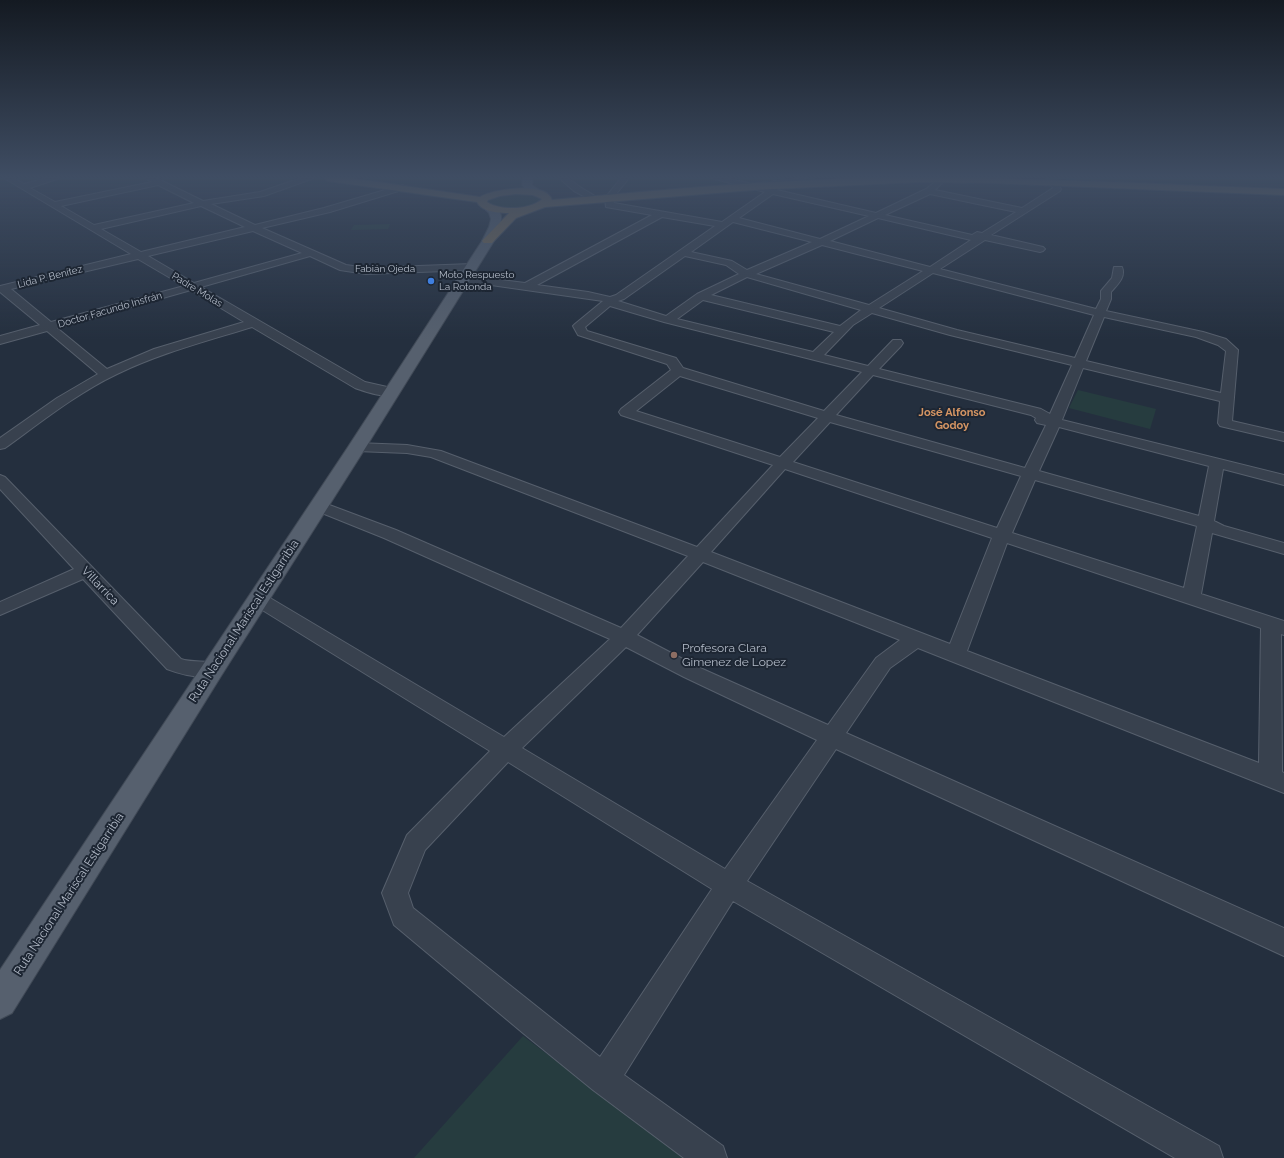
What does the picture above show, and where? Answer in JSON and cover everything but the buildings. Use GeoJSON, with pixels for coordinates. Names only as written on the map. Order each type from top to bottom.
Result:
{"type":"FeatureCollection","features":[{"type":"Feature","properties":{"kind":"highway"},"geometry":{"type":"LineString","coordinates":[[488,241],[497,232]]}},
{"type":"Feature","properties":{"kind":"main road","name":"Ruta Nacional Mariscal Estigarribia"},"geometry":{"type":"LineString","coordinates":[[0,1001],[357,447],[468,273],[488,241],[492,232]]}},
{"type":"Feature","properties":{"kind":"street","name":"Padre Molas"},"geometry":{"type":"LineString","coordinates":[[100,232],[252,323],[360,385],[371,389],[391,392]]}},
{"type":"Feature","properties":{"kind":"street","name":"Lida P. Benítez"},"geometry":{"type":"LineString","coordinates":[[2,289],[231,232]]}},
{"type":"Feature","properties":{"kind":"street","name":"Fabián Ojeda"},"geometry":{"type":"LineString","coordinates":[[264,232],[344,268],[366,271],[468,273],[526,287],[588,295],[612,300],[615,305],[668,320],[800,354]]}},
{"type":"Feature","properties":{"kind":"street"},"geometry":{"type":"LineString","coordinates":[[526,287],[628,232]]}},
{"type":"Feature","properties":{"kind":"street"},"geometry":{"type":"LineString","coordinates":[[713,232],[620,297],[612,300],[579,326],[582,333],[672,361],[678,371],[828,417],[1206,523],[1218,530],[1284,548]]}},
{"type":"Feature","properties":{"kind":"street"},"geometry":{"type":"LineString","coordinates":[[774,232],[821,242],[1100,313],[1199,334],[1222,342],[1232,350],[1226,423],[1284,437]]}},
{"type":"Feature","properties":{"kind":"street"},"geometry":{"type":"LineString","coordinates":[[668,320],[701,296],[746,274],[842,232]]}},
{"type":"Feature","properties":{"kind":"street"},"geometry":{"type":"LineString","coordinates":[[954,232],[1040,249]]}},
{"type":"Feature","properties":{"kind":"street"},"geometry":{"type":"LineString","coordinates":[[816,356],[849,323],[989,232]]}},
{"type":"Feature","properties":{"kind":"street","name":"Doctor Facundo Insfrán"},"geometry":{"type":"LineString","coordinates":[[0,340],[312,253]]}},
{"type":"Feature","properties":{"kind":"street"},"geometry":{"type":"LineString","coordinates":[[684,253],[729,263],[746,274],[954,333],[1228,399]]}},
{"type":"Feature","properties":{"kind":"street"},"geometry":{"type":"LineString","coordinates":[[956,655],[1002,535],[1054,422],[1106,299],[1106,291],[1117,279],[1118,269]]}},
{"type":"Feature","properties":{"kind":"street"},"geometry":{"type":"LineString","coordinates":[[2,289],[106,375]]}},
{"type":"Feature","properties":{"kind":"street"},"geometry":{"type":"LineString","coordinates":[[701,296],[842,330]]}},
{"type":"Feature","properties":{"kind":"street"},"geometry":{"type":"LineString","coordinates":[[0,445],[73,395],[106,375],[128,364],[158,352],[252,323]]}},
{"type":"Feature","properties":{"kind":"street"},"geometry":{"type":"LineString","coordinates":[[711,1158],[604,1079],[533,1023],[403,916],[395,893],[416,843],[505,750],[624,637],[783,463],[870,373],[897,342]]}},
{"type":"Feature","properties":{"kind":"street"},"geometry":{"type":"LineString","coordinates":[[800,354],[816,356],[870,373],[1033,419],[1054,422],[1284,480]]}},
{"type":"Feature","properties":{"kind":"street"},"geometry":{"type":"LineString","coordinates":[[800,354],[812,360],[870,373]]}},
{"type":"Feature","properties":{"kind":"street"},"geometry":{"type":"LineString","coordinates":[[357,447],[400,448],[436,454],[699,554],[915,640],[1277,780],[1277,625],[626,412],[678,371]]}},
{"type":"Feature","properties":{"kind":"street"},"geometry":{"type":"LineString","coordinates":[[1191,597],[1217,463]]}},
{"type":"Feature","properties":{"kind":"street","name":"Villarrica"},"geometry":{"type":"LineString","coordinates":[[2,484],[174,664],[184,668],[212,670]]}},
{"type":"Feature","properties":{"kind":"street"},"geometry":{"type":"LineString","coordinates":[[318,506],[390,534],[624,637],[691,672],[1284,942]]}},
{"type":"Feature","properties":{"kind":"street"},"geometry":{"type":"LineString","coordinates":[[1206,523],[1219,523],[1284,541]]}},
{"type":"Feature","properties":{"kind":"street"},"geometry":{"type":"LineString","coordinates":[[0,609],[85,571]]}},
{"type":"Feature","properties":{"kind":"street"},"geometry":{"type":"LineString","coordinates":[[258,599],[729,885],[1207,1158]]}},
{"type":"Feature","properties":{"kind":"street"},"geometry":{"type":"LineString","coordinates":[[604,1079],[729,885],[883,663],[915,640]]}},
{"type":"Feature","properties":{"kind":"green space"},"geometry":{"type":"Polygon","coordinates":[[[1078,390],[1156,409],[1150,429],[1069,408],[1078,390]]]}},
{"type":"Feature","properties":{"kind":"green space"},"geometry":{"type":"Polygon","coordinates":[[[523,1036],[686,1158],[414,1158],[523,1036]]]}},
{"type":"Feature","properties":{"kind":"place","name":"Moto Respuesto La Rotonda"},"geometry":{"type":"Point","coordinates":[431,281]}},
{"type":"Feature","properties":{"kind":"place","name":"Profesora Clara Gimenez de Lopez"},"geometry":{"type":"Point","coordinates":[674,655]}},
{"type":"Feature","properties":{"kind":"district","name":"José Alfonso Godoy"},"geometry":{"type":"Point","coordinates":[952,419]}}]}
